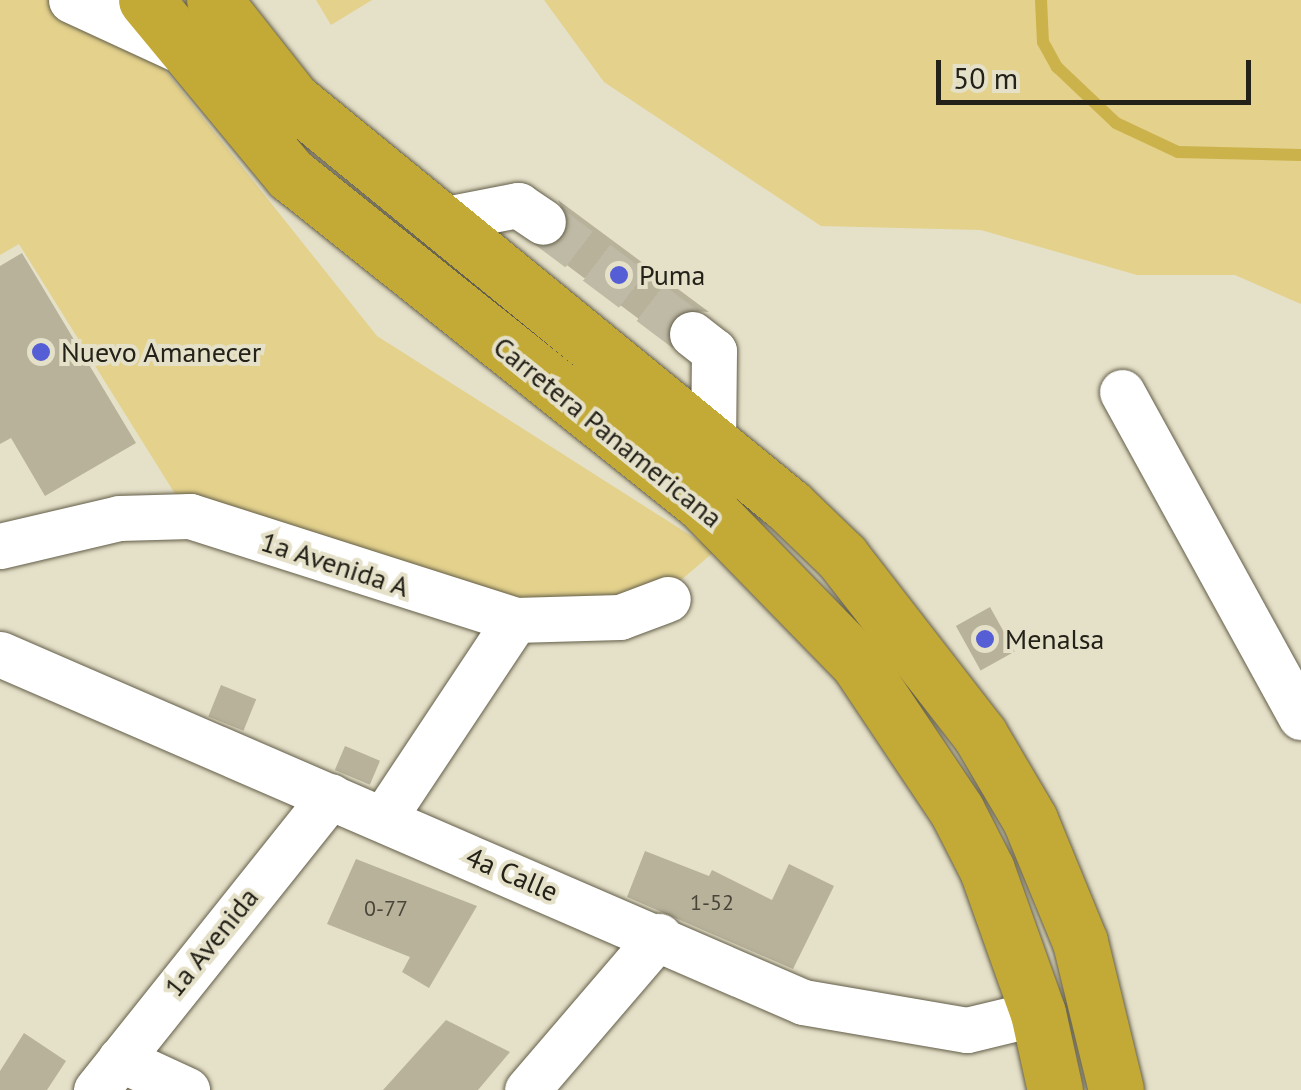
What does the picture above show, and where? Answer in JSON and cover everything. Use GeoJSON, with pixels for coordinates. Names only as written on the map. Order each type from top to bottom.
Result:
{"type":"FeatureCollection","features":[{"type":"Feature","properties":{"kind":"highway","name":"Carretera Panamericana"},"geometry":{"type":"LineString","coordinates":[[146,0],[291,175],[702,503],[858,663],[958,811],[987,870],[1038,1014],[1055,1090]]}},
{"type":"Feature","properties":{"kind":"highway","name":"Carretera Panamericana"},"geometry":{"type":"LineString","coordinates":[[214,0],[293,100],[713,444],[842,557],[980,734],[1030,820],[1080,942],[1116,1090]]}},
{"type":"Feature","properties":{"kind":"street"},"geometry":{"type":"LineString","coordinates":[[71,0],[188,54]]}},
{"type":"Feature","properties":{"kind":"street"},"geometry":{"type":"LineString","coordinates":[[435,220],[518,205],[542,222]]}},
{"type":"Feature","properties":{"kind":"street"},"geometry":{"type":"LineString","coordinates":[[692,334],[714,351],[713,444]]}},
{"type":"Feature","properties":{"kind":"street"},"geometry":{"type":"LineString","coordinates":[[1122,392],[1301,716]]}},
{"type":"Feature","properties":{"kind":"street","name":"1a Avenida A"},"geometry":{"type":"LineString","coordinates":[[0,546],[119,518],[190,516],[515,620],[620,617],[668,599]]}},
{"type":"Feature","properties":{"kind":"street"},"geometry":{"type":"LineString","coordinates":[[384,820],[515,620]]}},
{"type":"Feature","properties":{"kind":"street","name":"4a Calle"},"geometry":{"type":"LineString","coordinates":[[0,654],[659,936],[803,1002],[909,1024],[968,1030],[1038,1014]]}},
{"type":"Feature","properties":{"kind":"street","name":"1a Avenida"},"geometry":{"type":"LineString","coordinates":[[108,1074],[331,796]]}},
{"type":"Feature","properties":{"kind":"street"},"geometry":{"type":"LineString","coordinates":[[527,1090],[659,936]]}},
{"type":"Feature","properties":{"kind":"street"},"geometry":{"type":"LineString","coordinates":[[108,1074],[187,1090]]}},
{"type":"Feature","properties":{"kind":"shaded area"},"geometry":{"type":"Polygon","coordinates":[[[0,0],[122,0],[152,54],[377,336],[715,551],[646,610],[524,607],[187,513],[19,244],[0,255],[0,0]]]}},
{"type":"Feature","properties":{"kind":"shaded area"},"geometry":{"type":"Polygon","coordinates":[[[316,0],[372,0],[331,25],[316,0]]]}},
{"type":"Feature","properties":{"kind":"shaded area"},"geometry":{"type":"Polygon","coordinates":[[[544,0],[1301,0],[1301,304],[1235,275],[1137,275],[981,230],[821,226],[604,82],[544,0]]]}},
{"type":"Feature","properties":{"kind":"building","name":"Puma"},"geometry":{"type":"Polygon","coordinates":[[[558,200],[709,312],[681,310],[671,319],[667,340],[544,248],[564,238],[569,225],[558,200]]]}},
{"type":"Feature","properties":{"kind":"building","name":"Nuevo Amanecer"},"geometry":{"type":"Polygon","coordinates":[[[22,253],[136,443],[45,496],[11,438],[0,444],[0,266],[22,253]]]}},
{"type":"Feature","properties":{"kind":"building","name":"Menalsa"},"geometry":{"type":"Polygon","coordinates":[[[990,607],[1015,652],[981,671],[956,626],[990,607]]]}},
{"type":"Feature","properties":{"kind":"building"},"geometry":{"type":"Polygon","coordinates":[[[221,685],[256,699],[243,731],[208,717],[221,685]]]}},
{"type":"Feature","properties":{"kind":"building"},"geometry":{"type":"Polygon","coordinates":[[[345,746],[380,761],[370,785],[335,770],[345,746]]]}},
{"type":"Feature","properties":{"kind":"building"},"geometry":{"type":"Polygon","coordinates":[[[645,851],[709,876],[712,870],[772,900],[789,864],[834,886],[793,969],[627,897],[645,851]]]}},
{"type":"Feature","properties":{"kind":"building"},"geometry":{"type":"Polygon","coordinates":[[[356,859],[477,906],[429,988],[402,972],[410,957],[327,924],[356,859]]]}},
{"type":"Feature","properties":{"kind":"building"},"geometry":{"type":"Polygon","coordinates":[[[446,1020],[510,1052],[478,1090],[383,1090],[446,1020]]]}},
{"type":"Feature","properties":{"kind":"building"},"geometry":{"type":"Polygon","coordinates":[[[24,1033],[66,1061],[47,1090],[0,1090],[0,1071],[24,1033]]]}},
{"type":"Feature","properties":{"kind":"waterway"},"geometry":{"type":"LineString","coordinates":[[1041,0],[1043,42],[1057,67],[1116,123],[1178,152],[1301,155]]}},
{"type":"Feature","properties":{"kind":"tunnel"},"geometry":{"type":"LineString","coordinates":[[543,222],[692,334]]}},
{"type":"Feature","properties":{"kind":"place","name":"Puma"},"geometry":{"type":"Point","coordinates":[619,275]}},
{"type":"Feature","properties":{"kind":"place","name":"Nuevo Amanecer"},"geometry":{"type":"Point","coordinates":[41,352]}},
{"type":"Feature","properties":{"kind":"place","name":"Menalsa"},"geometry":{"type":"Point","coordinates":[985,639]}}]}
